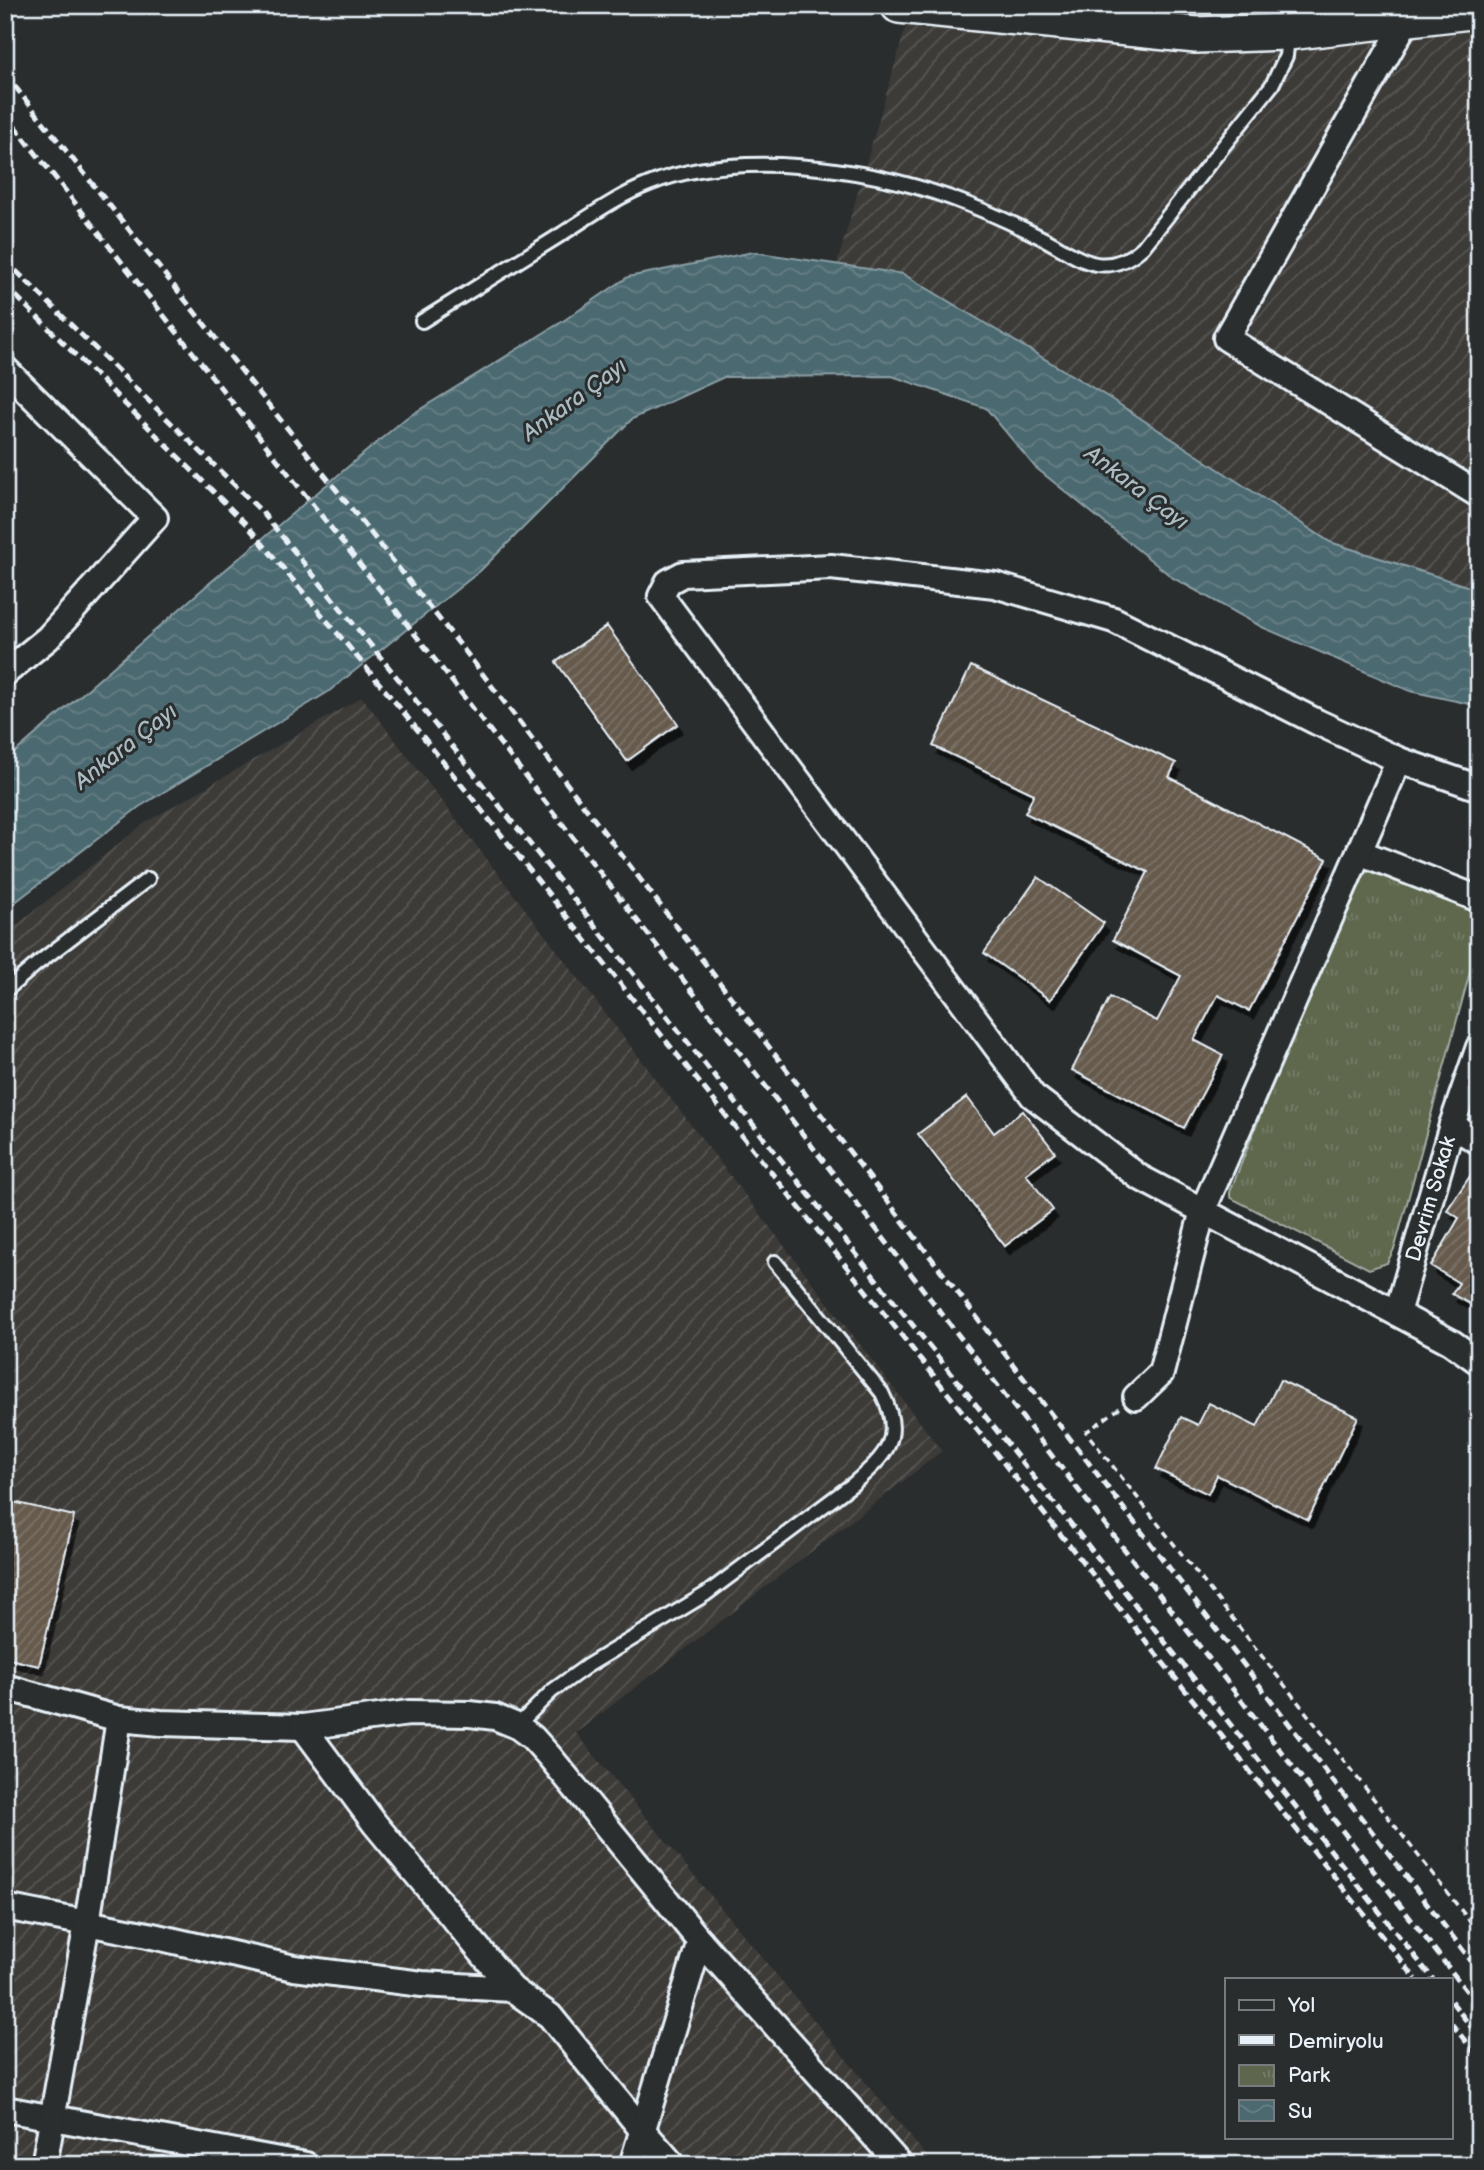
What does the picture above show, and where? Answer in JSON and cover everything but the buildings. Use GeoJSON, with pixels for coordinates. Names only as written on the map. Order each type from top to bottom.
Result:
{"type":"FeatureCollection","features":[{"type":"Feature","properties":{"kind":"street"},"geometry":{"type":"LineString","coordinates":[[899,5],[1196,35],[1288,32],[1479,9]]}},
{"type":"Feature","properties":{"kind":"street"},"geometry":{"type":"LineString","coordinates":[[1408,18],[1226,338],[1479,495]]}},
{"type":"Feature","properties":{"kind":"street"},"geometry":{"type":"LineString","coordinates":[[5,369],[155,518],[48,638],[5,673]]}},
{"type":"Feature","properties":{"kind":"street"},"geometry":{"type":"LineString","coordinates":[[1479,788],[1399,760],[1114,620],[995,585],[831,567],[683,574],[668,582],[661,596],[1032,1096],[1139,1177],[1451,1342],[1479,1362]]}},
{"type":"Feature","properties":{"kind":"street"},"geometry":{"type":"LineString","coordinates":[[1136,1397],[1161,1373],[1203,1210],[1399,760]]}},
{"type":"Feature","properties":{"kind":"street"},"geometry":{"type":"LineString","coordinates":[[1359,852],[1479,899]]}},
{"type":"Feature","properties":{"kind":"street","name":"Devrim Sokak"},"geometry":{"type":"LineString","coordinates":[[1397,1313],[1452,1125],[1479,1047]]}},
{"type":"Feature","properties":{"kind":"street"},"geometry":{"type":"LineString","coordinates":[[1452,1125],[1479,1142]]}},
{"type":"Feature","properties":{"kind":"street"},"geometry":{"type":"LineString","coordinates":[[5,1687],[119,1719],[223,1726],[303,1727],[409,1713],[470,1714],[495,1717],[517,1726],[532,1737],[550,1757],[700,1941],[900,2165]]}},
{"type":"Feature","properties":{"kind":"street"},"geometry":{"type":"LineString","coordinates":[[44,2165],[87,1923],[119,1719]]}},
{"type":"Feature","properties":{"kind":"street"},"geometry":{"type":"LineString","coordinates":[[303,1727],[375,1824],[512,1989],[550,2016],[673,2165]]}},
{"type":"Feature","properties":{"kind":"street"},"geometry":{"type":"LineString","coordinates":[[5,1907],[294,1968],[422,1984],[512,1989]]}},
{"type":"Feature","properties":{"kind":"street"},"geometry":{"type":"LineString","coordinates":[[632,2165],[700,1941]]}},
{"type":"Feature","properties":{"kind":"street"},"geometry":{"type":"LineString","coordinates":[[5,2109],[306,2165]]}},
{"type":"Feature","properties":{"kind":"lane"},"geometry":{"type":"LineString","coordinates":[[422,321],[625,195],[676,175],[721,166],[779,166],[837,171],[912,187],[986,212],[1085,261],[1116,264],[1143,247],[1272,85],[1286,56],[1288,32]]}},
{"type":"Feature","properties":{"kind":"lane"},"geometry":{"type":"LineString","coordinates":[[5,991],[148,880]]}},
{"type":"Feature","properties":{"kind":"lane"},"geometry":{"type":"LineString","coordinates":[[517,1726],[552,1691],[587,1666],[706,1594],[853,1484],[872,1467],[887,1448],[893,1432],[893,1422],[882,1394],[775,1262]]}},
{"type":"Feature","properties":{"kind":"path"},"geometry":{"type":"LineString","coordinates":[[1136,1397],[1086,1432],[1479,1933]]}},
{"type":"Feature","properties":{"kind":"shaded area"},"geometry":{"type":"Polygon","coordinates":[[[912,5],[1479,5],[1479,590],[1330,542],[1108,397],[903,274],[837,264],[912,5]]]}},
{"type":"Feature","properties":{"kind":"shaded area"},"geometry":{"type":"Polygon","coordinates":[[[362,697],[942,1451],[576,1733],[934,2165],[5,2165],[5,934],[146,822],[362,697]]]}},
{"type":"Feature","properties":{"kind":"green space"},"geometry":{"type":"Polygon","coordinates":[[[1365,866],[1479,908],[1479,939],[1395,1247],[1387,1263],[1369,1269],[1230,1197],[1358,869],[1365,866]]]}},
{"type":"Feature","properties":{"kind":"water","name":"Ankara Çayı"},"geometry":{"type":"Polygon","coordinates":[[[753,252],[903,274],[1108,397],[1330,542],[1479,590],[1479,706],[1410,691],[1262,627],[1173,578],[1035,467],[986,408],[892,376],[724,377],[632,419],[480,571],[328,692],[139,807],[5,910],[5,761],[205,587],[406,418],[563,321],[628,277],[753,252]]]}},
{"type":"Feature","properties":{"kind":"railway"},"geometry":{"type":"LineString","coordinates":[[5,74],[468,655],[1479,1971]]}},
{"type":"Feature","properties":{"kind":"railway"},"geometry":{"type":"LineString","coordinates":[[5,114],[447,675],[1479,2007]]}},
{"type":"Feature","properties":{"kind":"railway"},"geometry":{"type":"LineString","coordinates":[[5,260],[262,512],[413,697],[1432,1978]]}},
{"type":"Feature","properties":{"kind":"railway"},"geometry":{"type":"LineString","coordinates":[[5,285],[246,524],[400,708],[1415,1978]]}},
{"type":"Feature","properties":{"kind":"railway"},"geometry":{"type":"LineString","coordinates":[[1452,2002],[1479,2037]]}},
{"type":"Feature","properties":{"kind":"railway"},"geometry":{"type":"LineString","coordinates":[[1452,2024],[1479,2058]]}}]}
